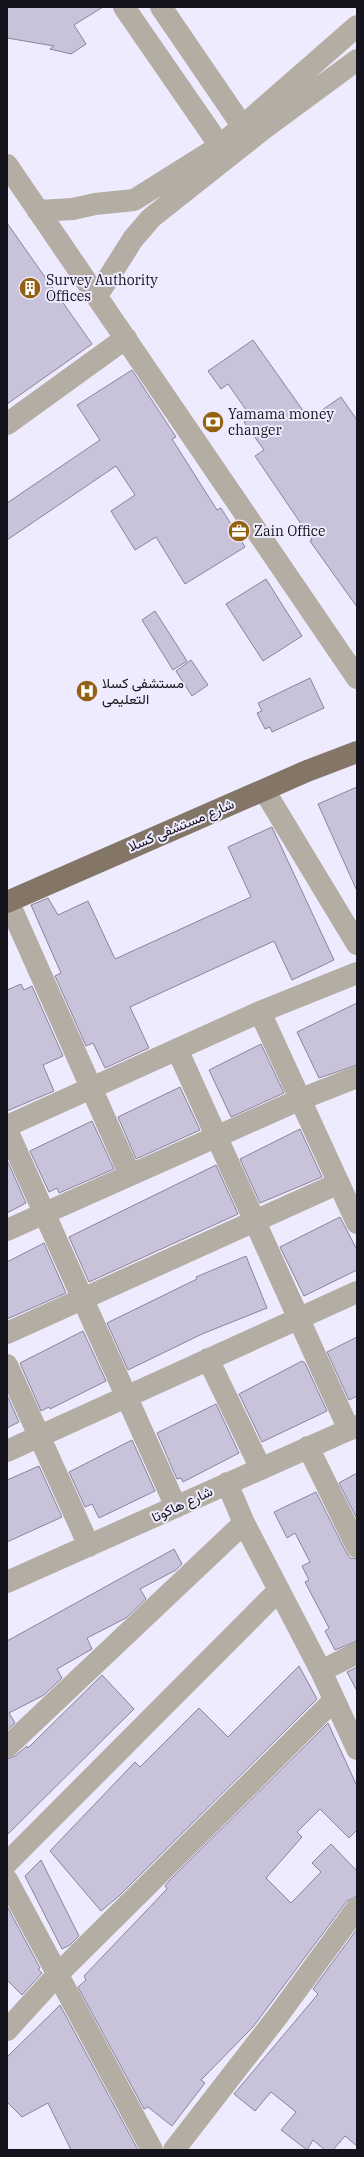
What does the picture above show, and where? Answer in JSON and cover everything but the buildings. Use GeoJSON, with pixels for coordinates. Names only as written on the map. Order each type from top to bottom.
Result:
{"type":"FeatureCollection","features":[{"type":"Feature","properties":{"kind":"main road","name":"شارع مستشفى كسلا"},"geometry":{"type":"LineString","coordinates":[[8,901],[306,771],[357,752]]}},
{"type":"Feature","properties":{"kind":"street"},"geometry":{"type":"LineString","coordinates":[[124,7],[220,146]]}},
{"type":"Feature","properties":{"kind":"street"},"geometry":{"type":"LineString","coordinates":[[161,7],[243,127]]}},
{"type":"Feature","properties":{"kind":"street"},"geometry":{"type":"LineString","coordinates":[[38,211],[73,209],[95,204],[134,200],[220,146],[357,26]]}},
{"type":"Feature","properties":{"kind":"street"},"geometry":{"type":"LineString","coordinates":[[97,296],[133,239],[151,218],[262,130],[357,60]]}},
{"type":"Feature","properties":{"kind":"street"},"geometry":{"type":"LineString","coordinates":[[7,165],[357,678]]}},
{"type":"Feature","properties":{"kind":"street"},"geometry":{"type":"LineString","coordinates":[[7,424],[126,338]]}},
{"type":"Feature","properties":{"kind":"street"},"geometry":{"type":"LineString","coordinates":[[264,790],[357,944]]}},
{"type":"Feature","properties":{"kind":"street"},"geometry":{"type":"LineString","coordinates":[[8,901],[130,1175]]}},
{"type":"Feature","properties":{"kind":"street"},"geometry":{"type":"LineString","coordinates":[[7,1126],[260,1012],[357,973]]}},
{"type":"Feature","properties":{"kind":"street"},"geometry":{"type":"LineString","coordinates":[[260,1012],[357,1223]]}},
{"type":"Feature","properties":{"kind":"street"},"geometry":{"type":"LineString","coordinates":[[177,1049],[298,1318],[353,1428]]}},
{"type":"Feature","properties":{"kind":"street"},"geometry":{"type":"LineString","coordinates":[[7,1230],[215,1136],[357,1077]]}},
{"type":"Feature","properties":{"kind":"street"},"geometry":{"type":"LineString","coordinates":[[7,1130],[176,1507]]}},
{"type":"Feature","properties":{"kind":"street"},"geometry":{"type":"LineString","coordinates":[[7,1333],[339,1183]]}},
{"type":"Feature","properties":{"kind":"street"},"geometry":{"type":"LineString","coordinates":[[7,1451],[357,1292]]}},
{"type":"Feature","properties":{"kind":"street"},"geometry":{"type":"LineString","coordinates":[[208,1359],[260,1469]]}},
{"type":"Feature","properties":{"kind":"street"},"geometry":{"type":"LineString","coordinates":[[7,1365],[89,1546]]}},
{"type":"Feature","properties":{"kind":"street","name":"شارع هاكوتا"},"geometry":{"type":"LineString","coordinates":[[7,1582],[353,1428]]}},
{"type":"Feature","properties":{"kind":"street"},"geometry":{"type":"LineString","coordinates":[[308,1447],[357,1547]]}},
{"type":"Feature","properties":{"kind":"street"},"geometry":{"type":"LineString","coordinates":[[227,1483],[244,1522],[321,1671],[333,1701],[357,1749]]}},
{"type":"Feature","properties":{"kind":"street"},"geometry":{"type":"LineString","coordinates":[[7,1747],[244,1522]]}},
{"type":"Feature","properties":{"kind":"street"},"geometry":{"type":"LineString","coordinates":[[7,1863],[279,1590]]}},
{"type":"Feature","properties":{"kind":"street"},"geometry":{"type":"LineString","coordinates":[[321,1671],[357,1653]]}},
{"type":"Feature","properties":{"kind":"street"},"geometry":{"type":"LineString","coordinates":[[7,2030],[58,1974],[333,1701]]}},
{"type":"Feature","properties":{"kind":"street"},"geometry":{"type":"LineString","coordinates":[[7,1880],[152,2150]]}},
{"type":"Feature","properties":{"kind":"street"},"geometry":{"type":"LineString","coordinates":[[174,2150],[277,2018],[357,1908]]}},
{"type":"Feature","properties":{"kind":"place","name":"Survey Authority Offices"},"geometry":{"type":"Point","coordinates":[30,288]}},
{"type":"Feature","properties":{"kind":"place","name":"Yamama money changer"},"geometry":{"type":"Point","coordinates":[213,422]}},
{"type":"Feature","properties":{"kind":"place","name":"Zain Office"},"geometry":{"type":"Point","coordinates":[239,531]}},
{"type":"Feature","properties":{"kind":"place","name":"مستشفى كسلا التعليمى"},"geometry":{"type":"Point","coordinates":[87,691]}}]}
